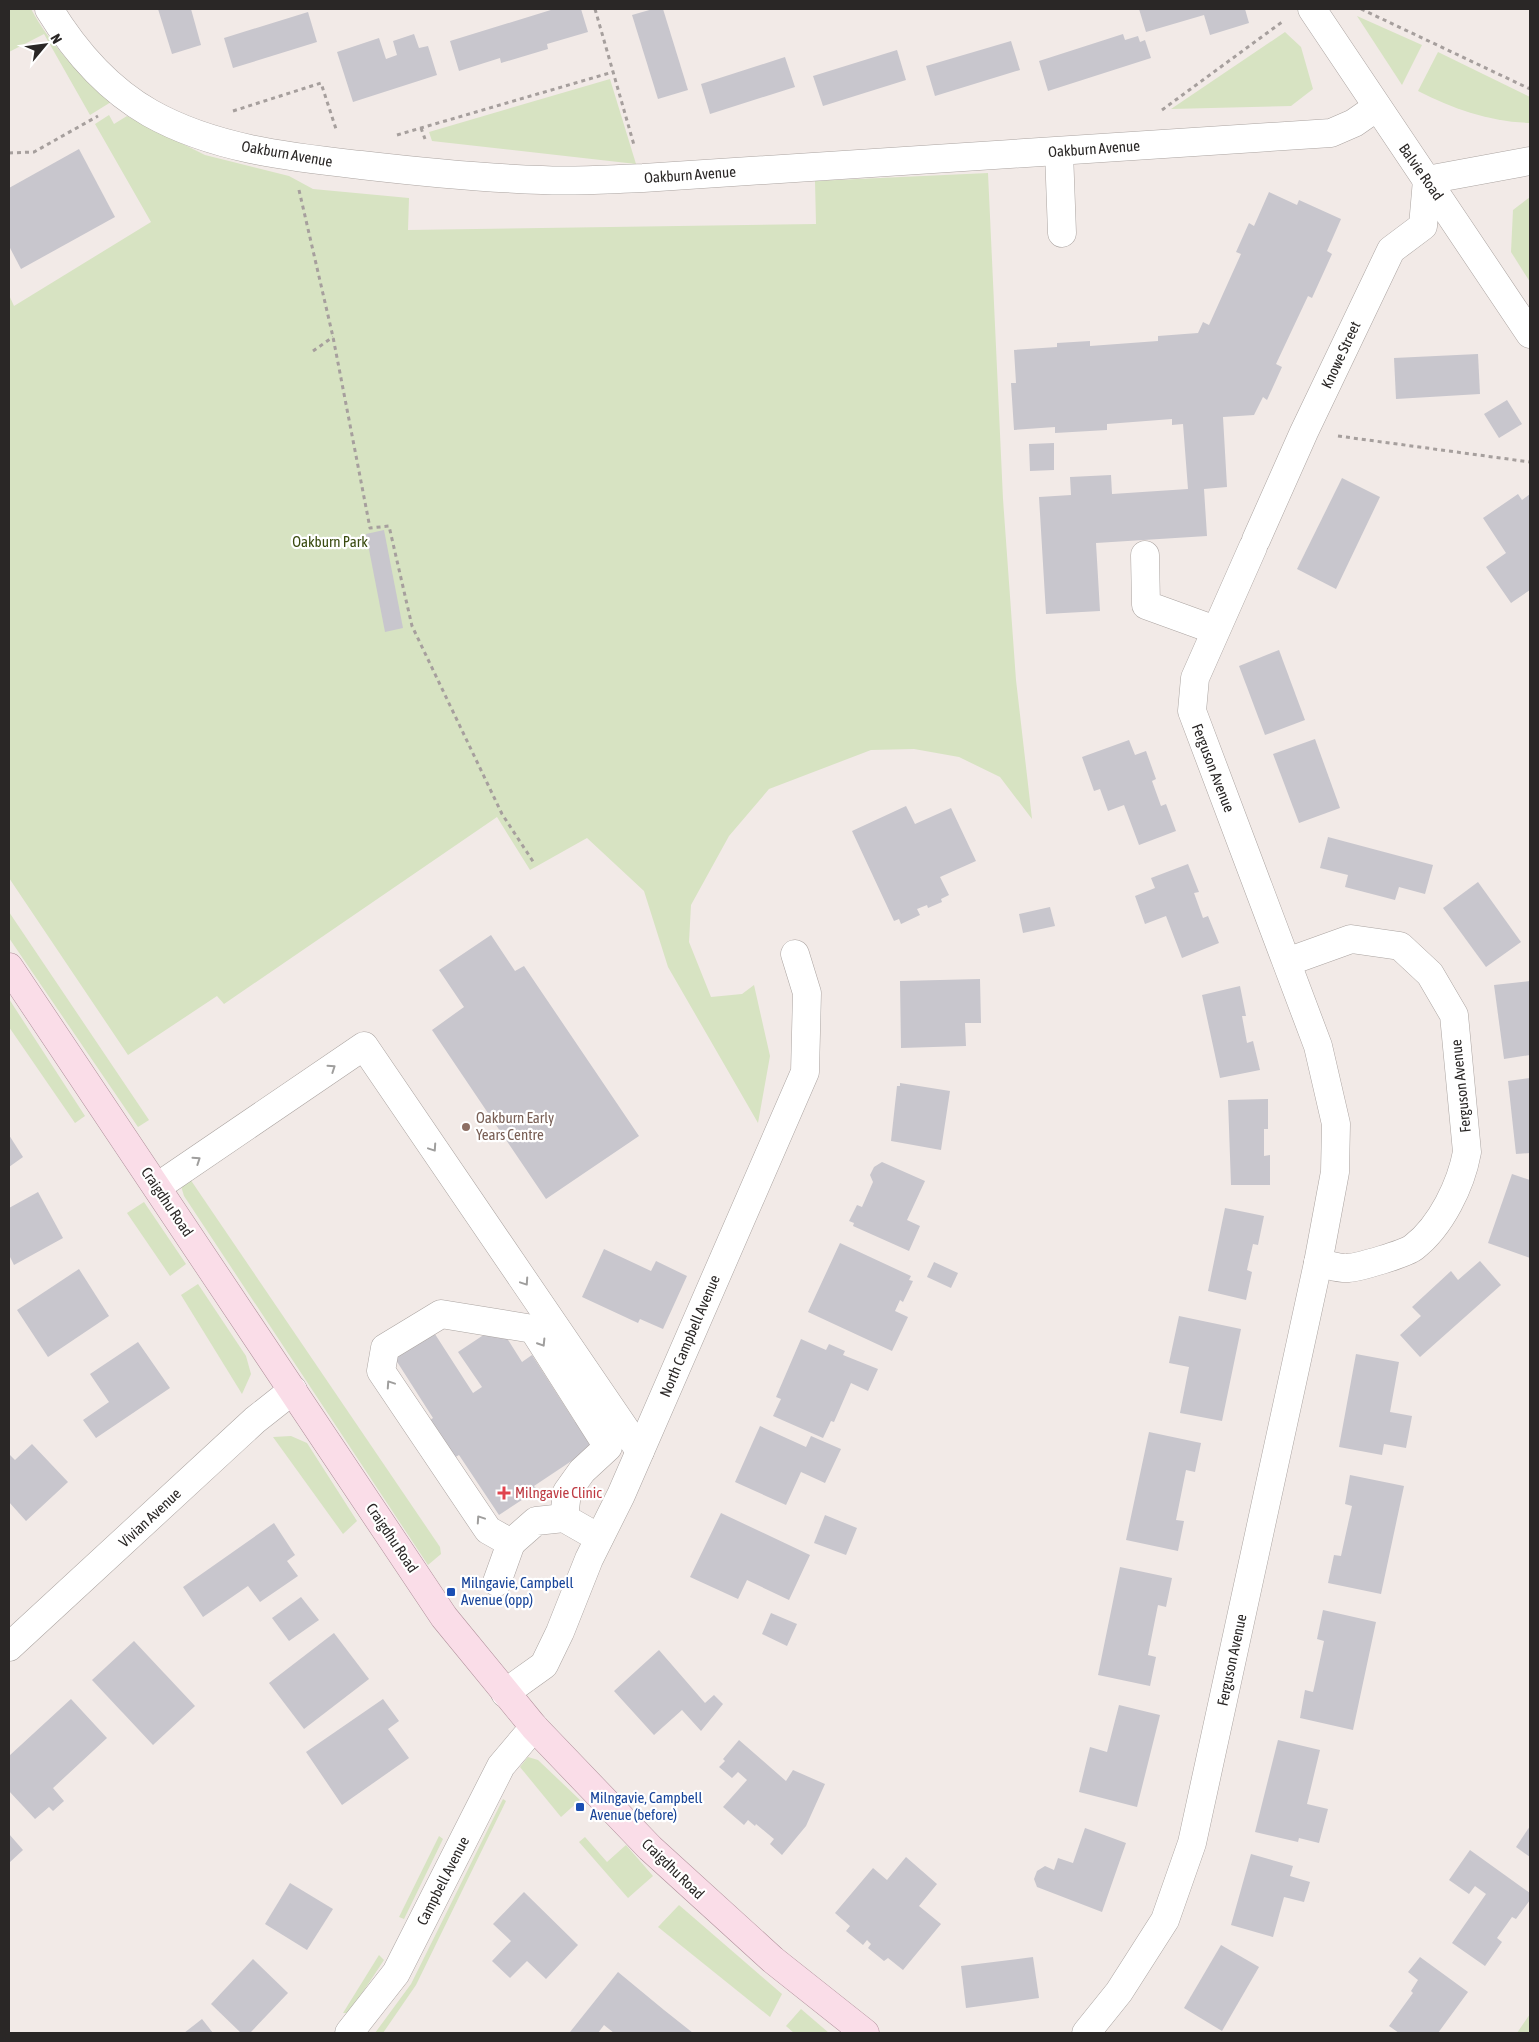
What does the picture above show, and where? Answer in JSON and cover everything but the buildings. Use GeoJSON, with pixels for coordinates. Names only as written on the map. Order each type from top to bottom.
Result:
{"type":"FeatureCollection","features":[{"type":"Feature","properties":{"kind":"main road","name":"Craigdhu Road"},"geometry":{"type":"LineString","coordinates":[[9,967],[444,1617],[505,1693],[534,1727],[650,1848],[724,1918],[865,2033]]}},
{"type":"Feature","properties":{"kind":"street","name":"Oakburn Avenue"},"geometry":{"type":"LineString","coordinates":[[49,9],[84,58],[127,98],[151,114],[214,141],[292,157],[430,173],[543,180],[644,178],[1331,133],[1354,123],[1377,107]]}},
{"type":"Feature","properties":{"kind":"street","name":"Balvie Road"},"geometry":{"type":"LineString","coordinates":[[1312,9],[1530,334]]}},
{"type":"Feature","properties":{"kind":"street"},"geometry":{"type":"LineString","coordinates":[[1058,152],[1062,233]]}},
{"type":"Feature","properties":{"kind":"street"},"geometry":{"type":"LineString","coordinates":[[1427,180],[1530,161]]}},
{"type":"Feature","properties":{"kind":"street","name":"Knowe Street"},"geometry":{"type":"LineString","coordinates":[[1254,543],[1304,432],[1391,250],[1423,226],[1427,180]]}},
{"type":"Feature","properties":{"kind":"street","name":"Ferguson Avenue"},"geometry":{"type":"LineString","coordinates":[[1086,2033],[1119,1992],[1165,1920],[1192,1843],[1318,1262],[1335,1172],[1336,1124],[1318,1046],[1192,711],[1195,678],[1254,543]]}},
{"type":"Feature","properties":{"kind":"street"},"geometry":{"type":"LineString","coordinates":[[1144,555],[1146,605],[1215,630]]}},
{"type":"Feature","properties":{"kind":"street","name":"Ferguson Avenue"},"geometry":{"type":"LineString","coordinates":[[1287,962],[1351,939],[1400,946],[1430,974],[1454,1015],[1467,1152],[1463,1173],[1444,1213],[1413,1248],[1384,1259],[1347,1268],[1318,1262]]}},
{"type":"Feature","properties":{"kind":"street","name":"North Campbell Avenue"},"geometry":{"type":"LineString","coordinates":[[505,1693],[544,1665],[599,1538],[621,1495],[805,1072],[807,993],[795,954]]}},
{"type":"Feature","properties":{"kind":"street"},"geometry":{"type":"LineString","coordinates":[[157,1187],[364,1046],[640,1450]]}},
{"type":"Feature","properties":{"kind":"street"},"geometry":{"type":"LineString","coordinates":[[511,1543],[488,1530],[380,1371],[385,1348],[441,1314],[533,1328],[608,1446],[582,1470],[567,1492],[564,1518]]}},
{"type":"Feature","properties":{"kind":"street","name":"Vivian Avenue"},"geometry":{"type":"LineString","coordinates":[[9,1648],[255,1420],[293,1390]]}},
{"type":"Feature","properties":{"kind":"street"},"geometry":{"type":"LineString","coordinates":[[497,1582],[511,1543],[536,1521],[564,1518],[599,1538]]}},
{"type":"Feature","properties":{"kind":"street","name":"Campbell Avenue"},"geometry":{"type":"LineString","coordinates":[[349,2033],[396,1973],[501,1766],[534,1727]]}},
{"type":"Feature","properties":{"kind":"path"},"geometry":{"type":"LineString","coordinates":[[595,9],[636,152]]}},
{"type":"Feature","properties":{"kind":"path"},"geometry":{"type":"LineString","coordinates":[[1361,9],[1530,89]]}},
{"type":"Feature","properties":{"kind":"path"},"geometry":{"type":"LineString","coordinates":[[1156,114],[1285,20]]}},
{"type":"Feature","properties":{"kind":"path"},"geometry":{"type":"LineString","coordinates":[[402,134],[613,72]]}},
{"type":"Feature","properties":{"kind":"path"},"geometry":{"type":"LineString","coordinates":[[236,110],[321,83],[334,122]]}},
{"type":"Feature","properties":{"kind":"path"},"geometry":{"type":"LineString","coordinates":[[9,154],[34,152],[100,115]]}},
{"type":"Feature","properties":{"kind":"path"},"geometry":{"type":"LineString","coordinates":[[421,128],[423,134]]}},
{"type":"Feature","properties":{"kind":"path"},"geometry":{"type":"LineString","coordinates":[[292,157],[333,337],[370,528],[389,526],[412,626],[502,814],[534,863]]}},
{"type":"Feature","properties":{"kind":"path"},"geometry":{"type":"LineString","coordinates":[[313,351],[333,337]]}},
{"type":"Feature","properties":{"kind":"path"},"geometry":{"type":"LineString","coordinates":[[1304,432],[1530,462]]}},
{"type":"Feature","properties":{"kind":"green space"},"geometry":{"type":"Polygon","coordinates":[[[9,9],[31,9],[67,59],[111,102],[90,115],[44,34],[9,52],[9,9]]]}},
{"type":"Feature","properties":{"kind":"green space"},"geometry":{"type":"Polygon","coordinates":[[[1357,16],[1422,45],[1402,85],[1357,16]]]}},
{"type":"Feature","properties":{"kind":"green space"},"geometry":{"type":"Polygon","coordinates":[[[1285,32],[1301,47],[1313,89],[1291,106],[1171,109],[1285,32]]]}},
{"type":"Feature","properties":{"kind":"green space"},"geometry":{"type":"Polygon","coordinates":[[[1438,52],[1530,97],[1530,123],[1501,120],[1472,113],[1418,91],[1438,52]]]}},
{"type":"Feature","properties":{"kind":"green space"},"geometry":{"type":"Polygon","coordinates":[[[610,79],[636,164],[432,141],[429,132],[610,79]]]}},
{"type":"Feature","properties":{"kind":"green space","name":"Oakburn Park"},"geometry":{"type":"Polygon","coordinates":[[[109,115],[114,124],[127,116],[205,155],[289,176],[313,189],[409,198],[408,230],[816,224],[815,181],[988,173],[1003,499],[1016,680],[1032,819],[1000,777],[959,757],[914,749],[871,750],[769,789],[729,836],[691,905],[689,942],[711,997],[742,994],[754,985],[770,1056],[758,1123],[668,967],[644,891],[587,838],[530,870],[497,817],[224,1004],[217,996],[128,1055],[9,878],[9,295],[14,306],[151,222],[95,124],[109,115]]]}},
{"type":"Feature","properties":{"kind":"green space"},"geometry":{"type":"Polygon","coordinates":[[[1530,197],[1530,282],[1511,252],[1513,210],[1530,197]]]}},
{"type":"Feature","properties":{"kind":"green space"},"geometry":{"type":"Polygon","coordinates":[[[9,912],[149,1120],[138,1127],[9,938],[9,912]]]}},
{"type":"Feature","properties":{"kind":"green space"},"geometry":{"type":"Polygon","coordinates":[[[9,999],[85,1116],[75,1123],[9,1027],[9,999]]]}},
{"type":"Feature","properties":{"kind":"green space"},"geometry":{"type":"Polygon","coordinates":[[[188,1176],[440,1547],[441,1554],[428,1565],[184,1196],[181,1186],[188,1176]]]}},
{"type":"Feature","properties":{"kind":"green space"},"geometry":{"type":"Polygon","coordinates":[[[144,1202],[186,1264],[170,1276],[127,1213],[144,1202]]]}},
{"type":"Feature","properties":{"kind":"green space"},"geometry":{"type":"Polygon","coordinates":[[[198,1284],[246,1356],[251,1374],[242,1394],[181,1295],[198,1284]]]}},
{"type":"Feature","properties":{"kind":"green space"},"geometry":{"type":"Polygon","coordinates":[[[291,1436],[307,1443],[357,1521],[343,1534],[273,1437],[291,1436]]]}},
{"type":"Feature","properties":{"kind":"green space"},"geometry":{"type":"Polygon","coordinates":[[[528,1757],[538,1760],[580,1800],[561,1817],[520,1767],[528,1757]]]}},
{"type":"Feature","properties":{"kind":"green space"},"geometry":{"type":"Polygon","coordinates":[[[503,1799],[506,1801],[416,1985],[383,2033],[375,2033],[411,1984],[503,1799]]]}},
{"type":"Feature","properties":{"kind":"green space"},"geometry":{"type":"Polygon","coordinates":[[[439,1836],[443,1839],[404,1919],[399,1917],[439,1836]]]}},
{"type":"Feature","properties":{"kind":"green space"},"geometry":{"type":"Polygon","coordinates":[[[585,1837],[607,1862],[626,1845],[653,1876],[628,1898],[579,1842],[585,1837]]]}},
{"type":"Feature","properties":{"kind":"green space"},"geometry":{"type":"Polygon","coordinates":[[[679,1905],[782,1994],[770,2017],[658,1927],[679,1905]]]}},
{"type":"Feature","properties":{"kind":"green space"},"geometry":{"type":"Polygon","coordinates":[[[379,1955],[384,1960],[349,2013],[343,2013],[379,1955]]]}},
{"type":"Feature","properties":{"kind":"green space"},"geometry":{"type":"Polygon","coordinates":[[[801,2009],[829,2033],[794,2033],[786,2026],[801,2009]]]}},
{"type":"Feature","properties":{"kind":"green space"},"geometry":{"type":"Polygon","coordinates":[[[1530,2014],[1530,2033],[1517,2033],[1530,2014]]]}},
{"type":"Feature","properties":{"kind":"place","name":"Oakburn Early Years Centre"},"geometry":{"type":"Point","coordinates":[466,1127]}},
{"type":"Feature","properties":{"kind":"place","name":"Milngavie Clinic"},"geometry":{"type":"Point","coordinates":[504,1493]}},
{"type":"Feature","properties":{"kind":"place","name":"Milngavie, Campbell Avenue (opp)"},"geometry":{"type":"Point","coordinates":[451,1592]}},
{"type":"Feature","properties":{"kind":"place","name":"Milngavie, Campbell Avenue (before)"},"geometry":{"type":"Point","coordinates":[580,1807]}}]}
